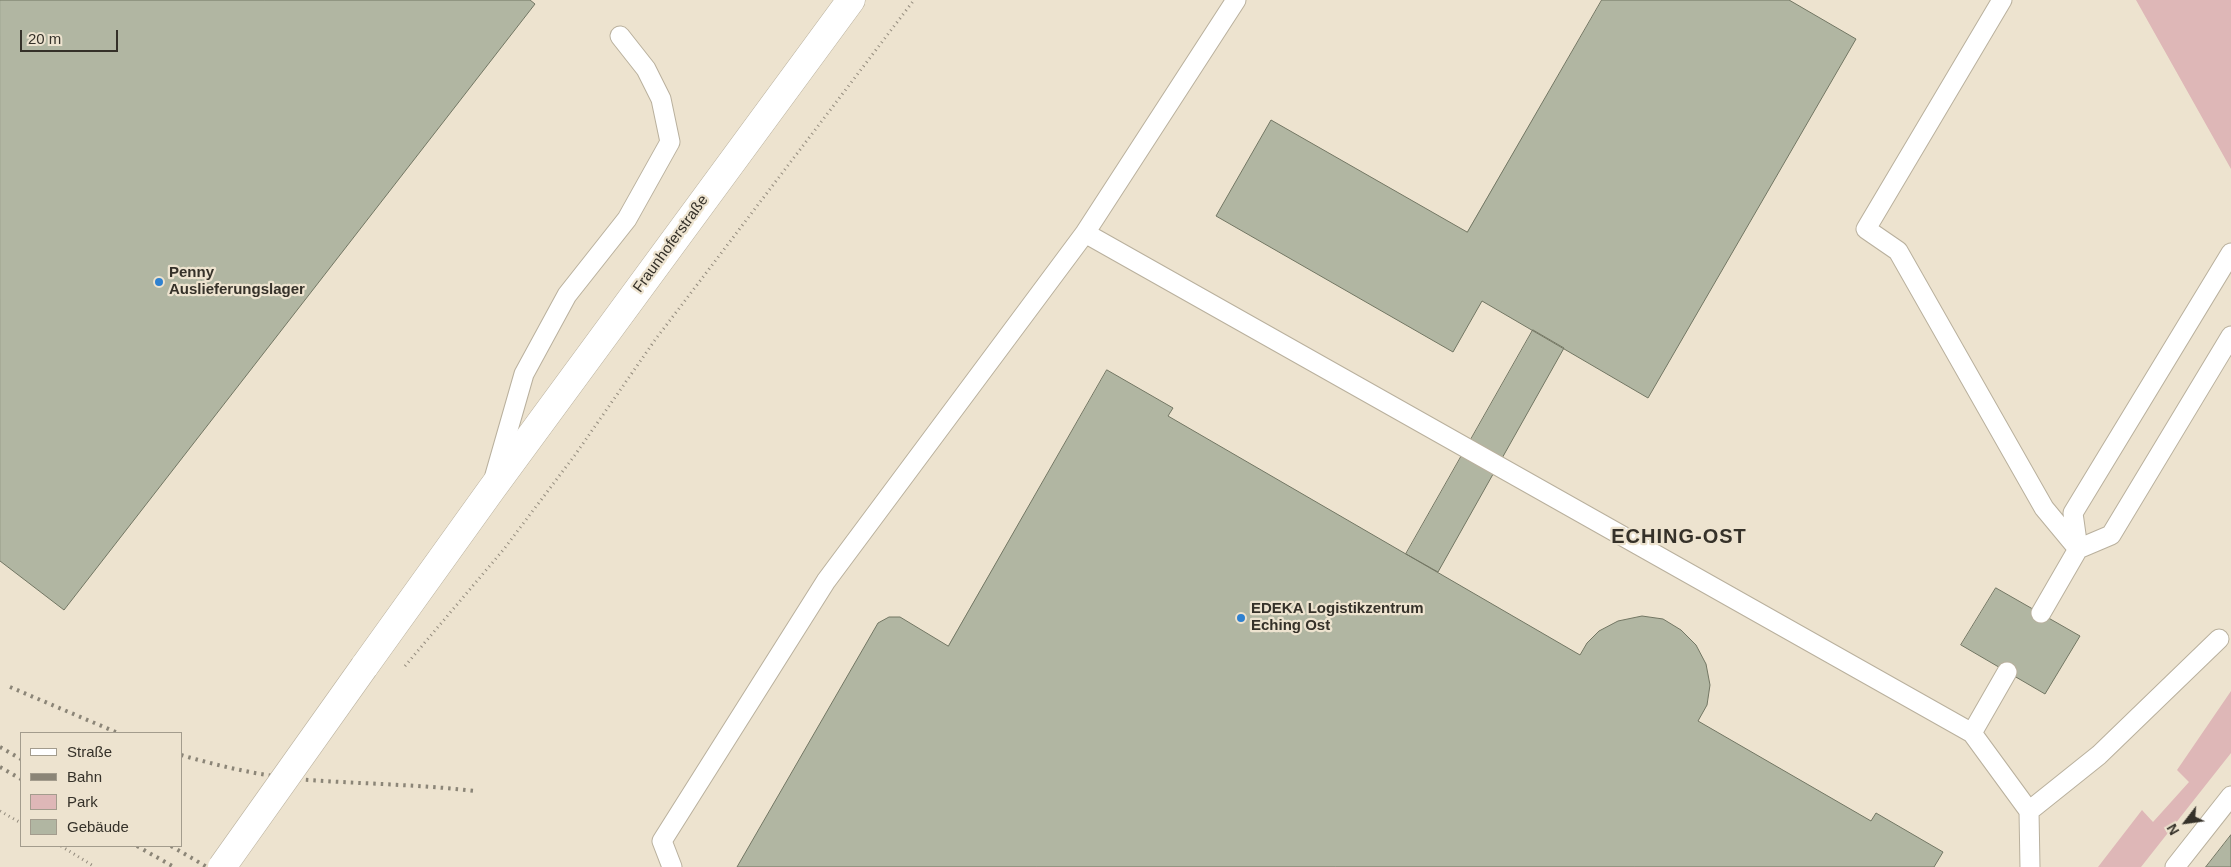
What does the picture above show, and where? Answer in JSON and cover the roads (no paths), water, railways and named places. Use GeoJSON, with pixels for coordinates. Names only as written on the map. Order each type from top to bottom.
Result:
{"type":"FeatureCollection","features":[{"type":"Feature","properties":{"kind":"main road","name":"Fraunhoferstraße"},"geometry":{"type":"LineString","coordinates":[[222,867],[491,490],[852,0]]}},
{"type":"Feature","properties":{"kind":"lane"},"geometry":{"type":"LineString","coordinates":[[672,867],[662,841],[826,581],[1085,233],[1236,0]]}},
{"type":"Feature","properties":{"kind":"lane"},"geometry":{"type":"LineString","coordinates":[[2002,0],[1866,230],[1898,251],[2044,508],[2078,549]]}},
{"type":"Feature","properties":{"kind":"lane"},"geometry":{"type":"LineString","coordinates":[[491,490],[524,374],[567,295],[626,219],[670,142],[660,99],[650,77],[620,36]]}},
{"type":"Feature","properties":{"kind":"lane"},"geometry":{"type":"LineString","coordinates":[[1085,233],[1972,733],[2029,812],[2030,867]]}},
{"type":"Feature","properties":{"kind":"lane"},"geometry":{"type":"LineString","coordinates":[[2078,549],[2073,513],[2231,253]]}},
{"type":"Feature","properties":{"kind":"lane"},"geometry":{"type":"LineString","coordinates":[[2040,614],[2078,549],[2111,535],[2231,336]]}},
{"type":"Feature","properties":{"kind":"lane"},"geometry":{"type":"LineString","coordinates":[[2029,812],[2099,755],[2219,639]]}},
{"type":"Feature","properties":{"kind":"lane"},"geometry":{"type":"LineString","coordinates":[[1972,733],[2007,672]]}},
{"type":"Feature","properties":{"kind":"lane"},"geometry":{"type":"LineString","coordinates":[[2175,867],[2231,796]]}},
{"type":"Feature","properties":{"kind":"railway"},"geometry":{"type":"LineString","coordinates":[[10,687],[116,732]]}},
{"type":"Feature","properties":{"kind":"railway"},"geometry":{"type":"LineString","coordinates":[[0,747],[20,758]]}},
{"type":"Feature","properties":{"kind":"railway"},"geometry":{"type":"LineString","coordinates":[[182,755],[238,770],[282,777],[475,791]]}},
{"type":"Feature","properties":{"kind":"railway"},"geometry":{"type":"LineString","coordinates":[[0,767],[20,778]]}},
{"type":"Feature","properties":{"kind":"railway"},"geometry":{"type":"LineString","coordinates":[[139,847],[174,867]]}},
{"type":"Feature","properties":{"kind":"railway"},"geometry":{"type":"LineString","coordinates":[[173,847],[207,867]]}},
{"type":"Feature","properties":{"kind":"place","name":"Penny Auslieferungslager"},"geometry":{"type":"Point","coordinates":[159,282]}},
{"type":"Feature","properties":{"kind":"place","name":"EDEKA Logistikzentrum Eching Ost"},"geometry":{"type":"Point","coordinates":[1241,618]}},
{"type":"Feature","properties":{"kind":"district","name":"ECHING-OST"},"geometry":{"type":"Point","coordinates":[1679,537]}}]}
